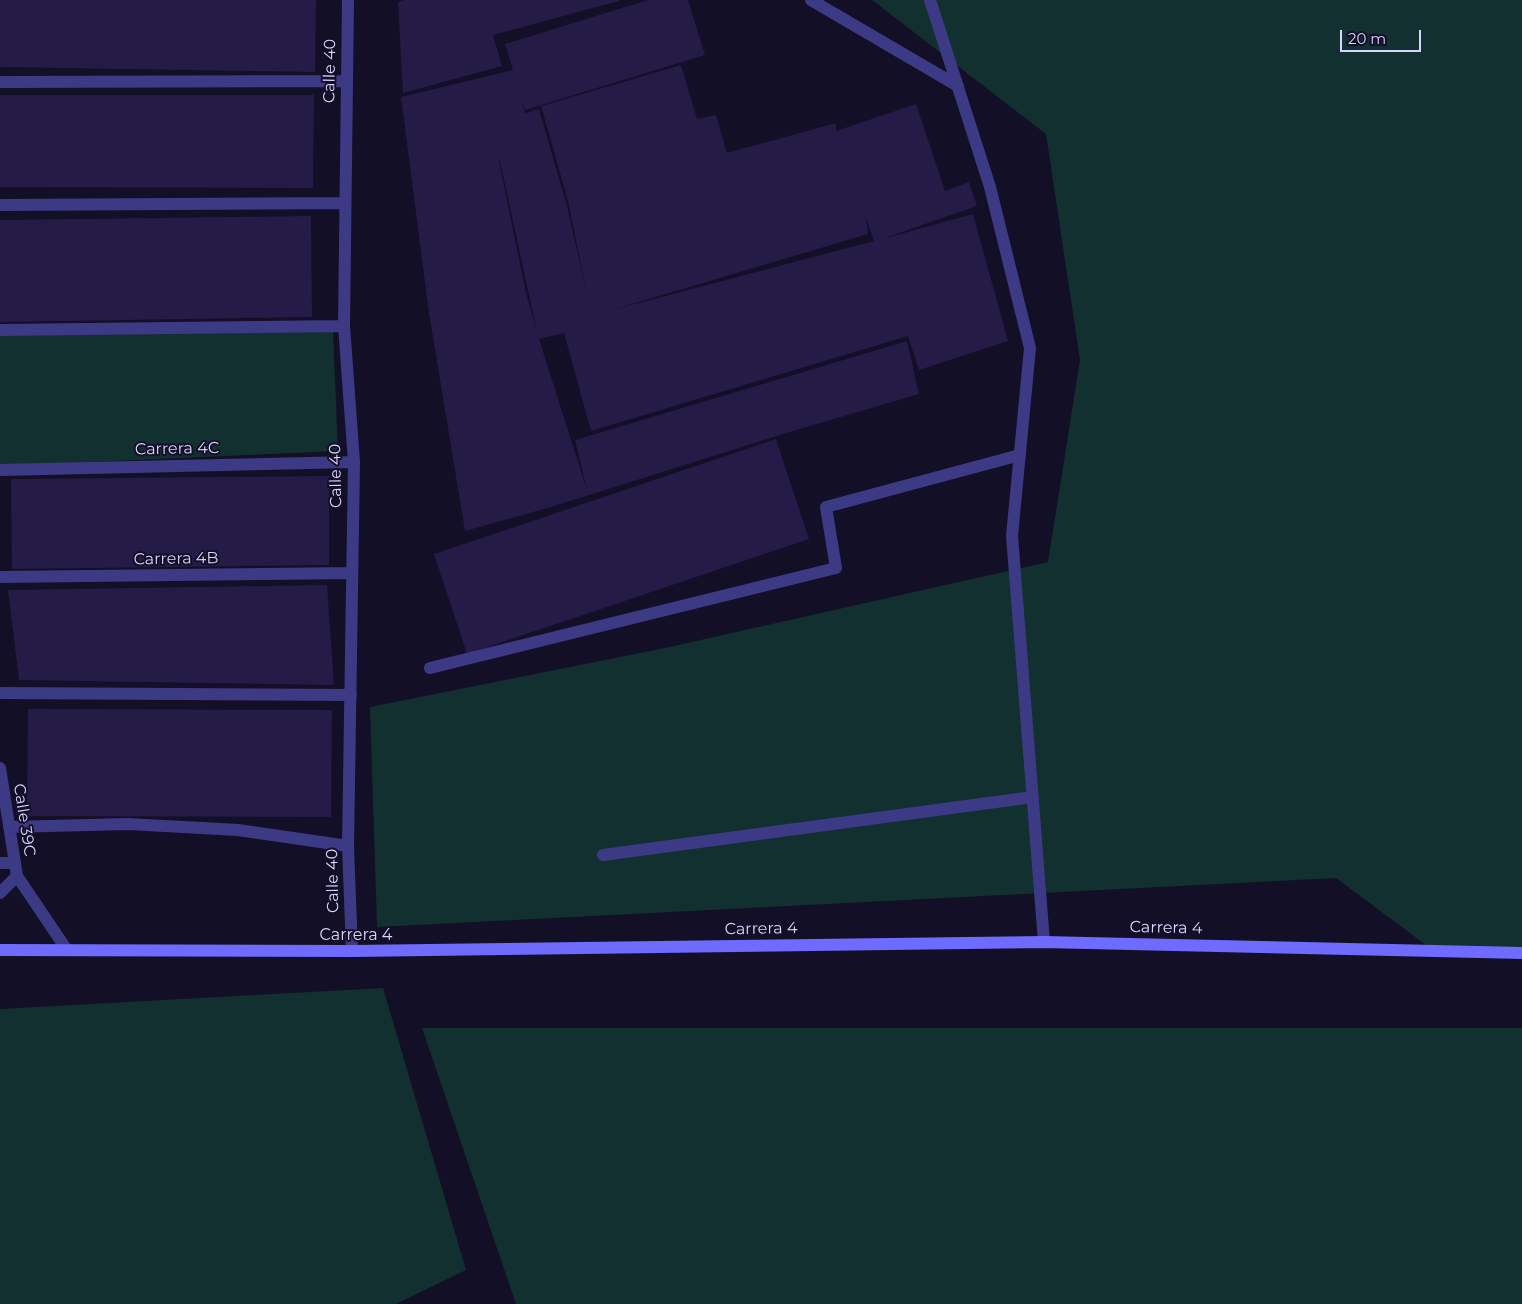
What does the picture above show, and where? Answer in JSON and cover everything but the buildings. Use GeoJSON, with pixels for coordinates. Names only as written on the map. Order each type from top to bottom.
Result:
{"type":"FeatureCollection","features":[{"type":"Feature","properties":{"kind":"main road","name":"Carrera 4"},"geometry":{"type":"LineString","coordinates":[[0,950],[352,951],[1044,942],[1522,953]]}},
{"type":"Feature","properties":{"kind":"street","name":"Calle 40"},"geometry":{"type":"LineString","coordinates":[[348,0],[344,203],[344,326],[354,462],[348,846],[352,951]]}},
{"type":"Feature","properties":{"kind":"street"},"geometry":{"type":"LineString","coordinates":[[811,0],[958,86]]}},
{"type":"Feature","properties":{"kind":"street"},"geometry":{"type":"LineString","coordinates":[[930,0],[990,187],[1030,348],[1012,536],[1044,942]]}},
{"type":"Feature","properties":{"kind":"street"},"geometry":{"type":"LineString","coordinates":[[0,82],[346,81]]}},
{"type":"Feature","properties":{"kind":"street"},"geometry":{"type":"LineString","coordinates":[[0,205],[344,203]]}},
{"type":"Feature","properties":{"kind":"street"},"geometry":{"type":"LineString","coordinates":[[0,330],[344,326]]}},
{"type":"Feature","properties":{"kind":"street"},"geometry":{"type":"LineString","coordinates":[[430,668],[836,568],[826,507],[1020,455]]}},
{"type":"Feature","properties":{"kind":"street","name":"Carrera 4C"},"geometry":{"type":"LineString","coordinates":[[0,470],[354,462]]}},
{"type":"Feature","properties":{"kind":"street","name":"Carrera 4B"},"geometry":{"type":"LineString","coordinates":[[0,577],[352,573]]}},
{"type":"Feature","properties":{"kind":"street"},"geometry":{"type":"LineString","coordinates":[[0,693],[351,695]]}},
{"type":"Feature","properties":{"kind":"street","name":"Calle 39C"},"geometry":{"type":"LineString","coordinates":[[0,768],[16,876],[67,950]]}},
{"type":"Feature","properties":{"kind":"street"},"geometry":{"type":"LineString","coordinates":[[603,855],[1034,797]]}},
{"type":"Feature","properties":{"kind":"street"},"geometry":{"type":"LineString","coordinates":[[9,828],[128,824],[238,830],[348,846]]}},
{"type":"Feature","properties":{"kind":"street"},"geometry":{"type":"LineString","coordinates":[[0,863],[15,863]]}},
{"type":"Feature","properties":{"kind":"street","name":"Calle 39C"},"geometry":{"type":"LineString","coordinates":[[0,893],[16,876]]}},
{"type":"Feature","properties":{"kind":"green space"},"geometry":{"type":"Polygon","coordinates":[[[872,0],[1522,0],[1522,950],[1434,951],[1336,878],[377,927],[370,707],[665,648],[1048,562],[1080,360],[1046,134],[872,0]]]}},
{"type":"Feature","properties":{"kind":"green space"},"geometry":{"type":"Polygon","coordinates":[[[0,330],[333,332],[338,451],[0,466],[0,330]]]}},
{"type":"Feature","properties":{"kind":"green space"},"geometry":{"type":"Polygon","coordinates":[[[383,988],[466,1270],[396,1304],[0,1304],[0,1009],[383,988]]]}},
{"type":"Feature","properties":{"kind":"green space"},"geometry":{"type":"Polygon","coordinates":[[[422,1028],[1522,1028],[1522,1304],[516,1304],[422,1028]]]}}]}
